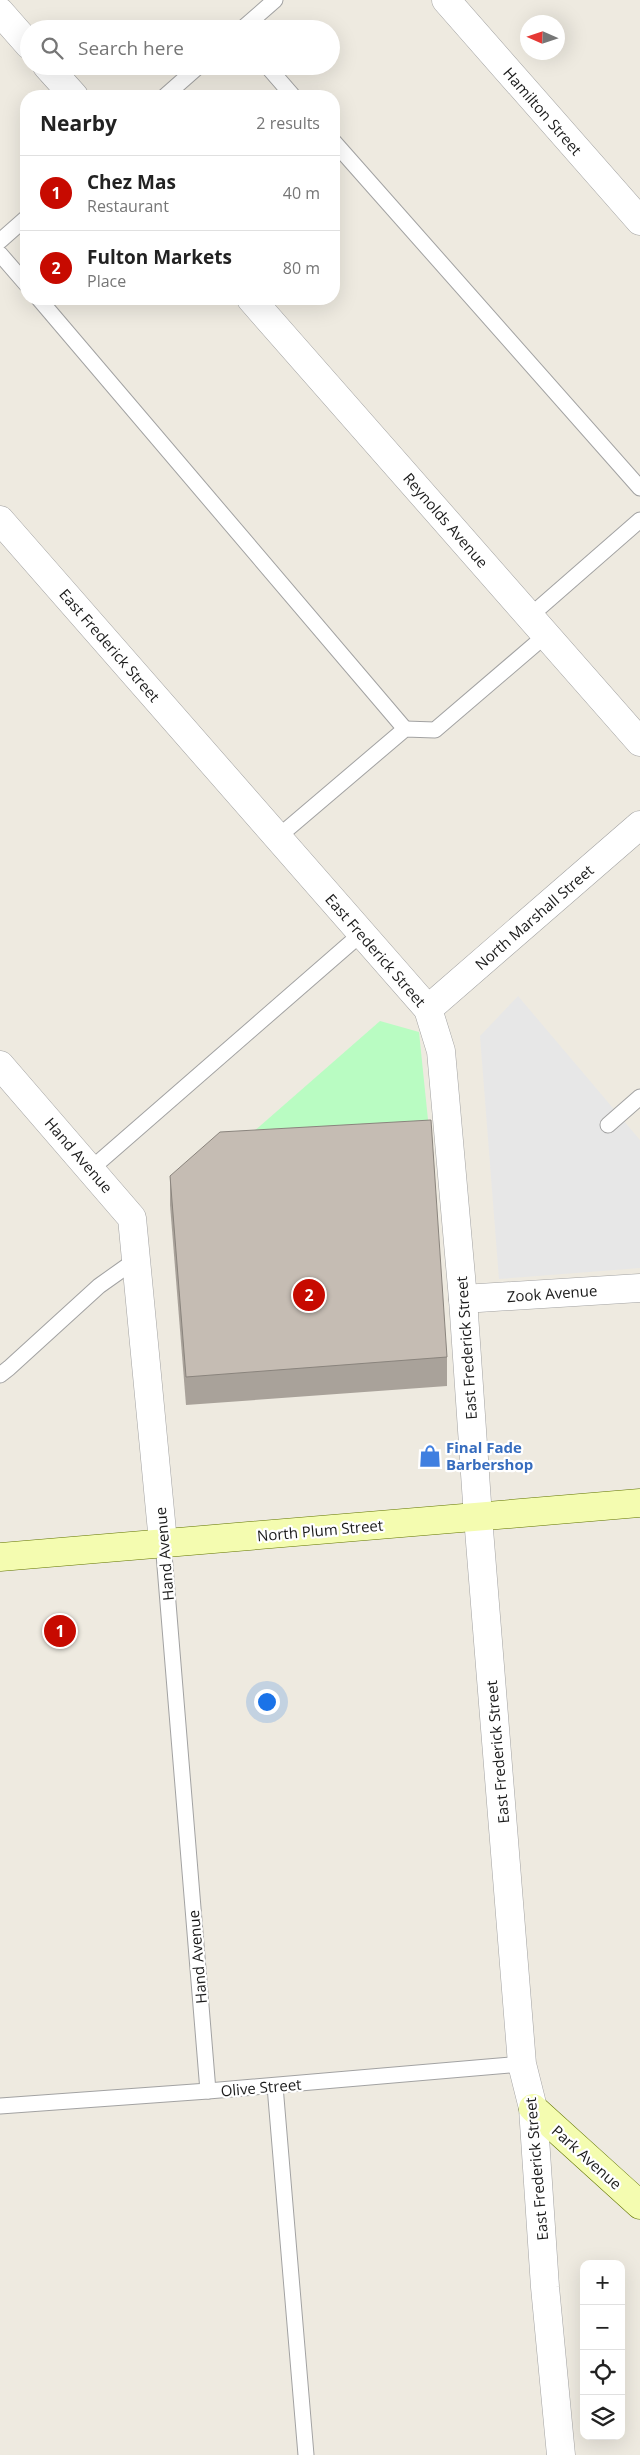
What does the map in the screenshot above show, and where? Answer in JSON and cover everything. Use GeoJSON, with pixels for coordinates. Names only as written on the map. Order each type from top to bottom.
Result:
{"type":"FeatureCollection","features":[{"type":"Feature","properties":{"kind":"street","name":"Hamilton Street"},"geometry":{"type":"LineString","coordinates":[[446,0],[640,221]]}},
{"type":"Feature","properties":{"kind":"street"},"geometry":{"type":"LineString","coordinates":[[0,12],[20,35]]}},
{"type":"Feature","properties":{"kind":"street"},"geometry":{"type":"LineString","coordinates":[[56,75],[69,90]]}},
{"type":"Feature","properties":{"kind":"street","name":"Reynolds Avenue"},"geometry":{"type":"LineString","coordinates":[[256,305],[640,742]]}},
{"type":"Feature","properties":{"kind":"street","name":"East Frederick Street"},"geometry":{"type":"LineString","coordinates":[[0,520],[428,1009],[441,1051],[464,1299],[478,1517],[522,2064],[533,2108],[545,2287],[561,2455]]}},
{"type":"Feature","properties":{"kind":"street","name":"North Marshall Street"},"geometry":{"type":"LineString","coordinates":[[428,1009],[640,824]]}},
{"type":"Feature","properties":{"kind":"street","name":"Hand Avenue"},"geometry":{"type":"LineString","coordinates":[[0,1065],[132,1218],[163,1542]]}},
{"type":"Feature","properties":{"kind":"street","name":"Zook Avenue"},"geometry":{"type":"LineString","coordinates":[[464,1299],[640,1288]]}},
{"type":"Feature","properties":{"kind":"street","name":"North Plum Street"},"geometry":{"type":"LineString","coordinates":[[0,1557],[640,1503]]}},
{"type":"Feature","properties":{"kind":"street","name":"Park Avenue"},"geometry":{"type":"LineString","coordinates":[[533,2108],[640,2206]]}},
{"type":"Feature","properties":{"kind":"lane"},"geometry":{"type":"LineString","coordinates":[[252,20],[275,0]]}},
{"type":"Feature","properties":{"kind":"lane"},"geometry":{"type":"LineString","coordinates":[[173,90],[189,75]]}},
{"type":"Feature","properties":{"kind":"lane"},"geometry":{"type":"LineString","coordinates":[[275,75],[288,90]]}},
{"type":"Feature","properties":{"kind":"lane"},"geometry":{"type":"LineString","coordinates":[[340,149],[640,488]]}},
{"type":"Feature","properties":{"kind":"lane"},"geometry":{"type":"LineString","coordinates":[[0,241],[20,223]]}},
{"type":"Feature","properties":{"kind":"lane"},"geometry":{"type":"LineString","coordinates":[[0,254],[20,277]]}},
{"type":"Feature","properties":{"kind":"lane"},"geometry":{"type":"LineString","coordinates":[[43,305],[405,729]]}},
{"type":"Feature","properties":{"kind":"lane"},"geometry":{"type":"LineString","coordinates":[[278,837],[405,729],[435,730],[640,520]]}},
{"type":"Feature","properties":{"kind":"lane"},"geometry":{"type":"LineString","coordinates":[[91,1169],[362,934]]}},
{"type":"Feature","properties":{"kind":"lane"},"geometry":{"type":"LineString","coordinates":[[608,1125],[640,1097]]}},
{"type":"Feature","properties":{"kind":"lane"},"geometry":{"type":"LineString","coordinates":[[0,1374],[99,1286],[137,1259]]}},
{"type":"Feature","properties":{"kind":"lane","name":"Hand Avenue"},"geometry":{"type":"LineString","coordinates":[[163,1542],[208,2091]]}},
{"type":"Feature","properties":{"kind":"lane","name":"Olive Street"},"geometry":{"type":"LineString","coordinates":[[0,2106],[275,2086],[522,2064]]}},
{"type":"Feature","properties":{"kind":"lane"},"geometry":{"type":"LineString","coordinates":[[275,2086],[306,2455]]}},
{"type":"Feature","properties":{"kind":"green space"},"geometry":{"type":"Polygon","coordinates":[[[380,1021],[419,1032],[431,1149],[220,1161],[380,1021]]]}},
{"type":"Feature","properties":{"kind":"shaded area"},"geometry":{"type":"Polygon","coordinates":[[[518,996],[640,1140],[640,1268],[499,1279],[480,1036],[518,996]]]}},
{"type":"Feature","properties":{"kind":"building"},"geometry":{"type":"Polygon","coordinates":[[[431,1120],[447,1357],[186,1377],[170,1176],[220,1132],[431,1120]]]}},
{"type":"Feature","properties":{"kind":"place","name":"Fulton Markets"},"geometry":{"type":"Point","coordinates":[309,1295]}},
{"type":"Feature","properties":{"kind":"place","name":"Final Fade Barbershop"},"geometry":{"type":"Point","coordinates":[430,1456]}},
{"type":"Feature","properties":{"kind":"place","name":"Chez Mas"},"geometry":{"type":"Point","coordinates":[60,1631]}}]}
